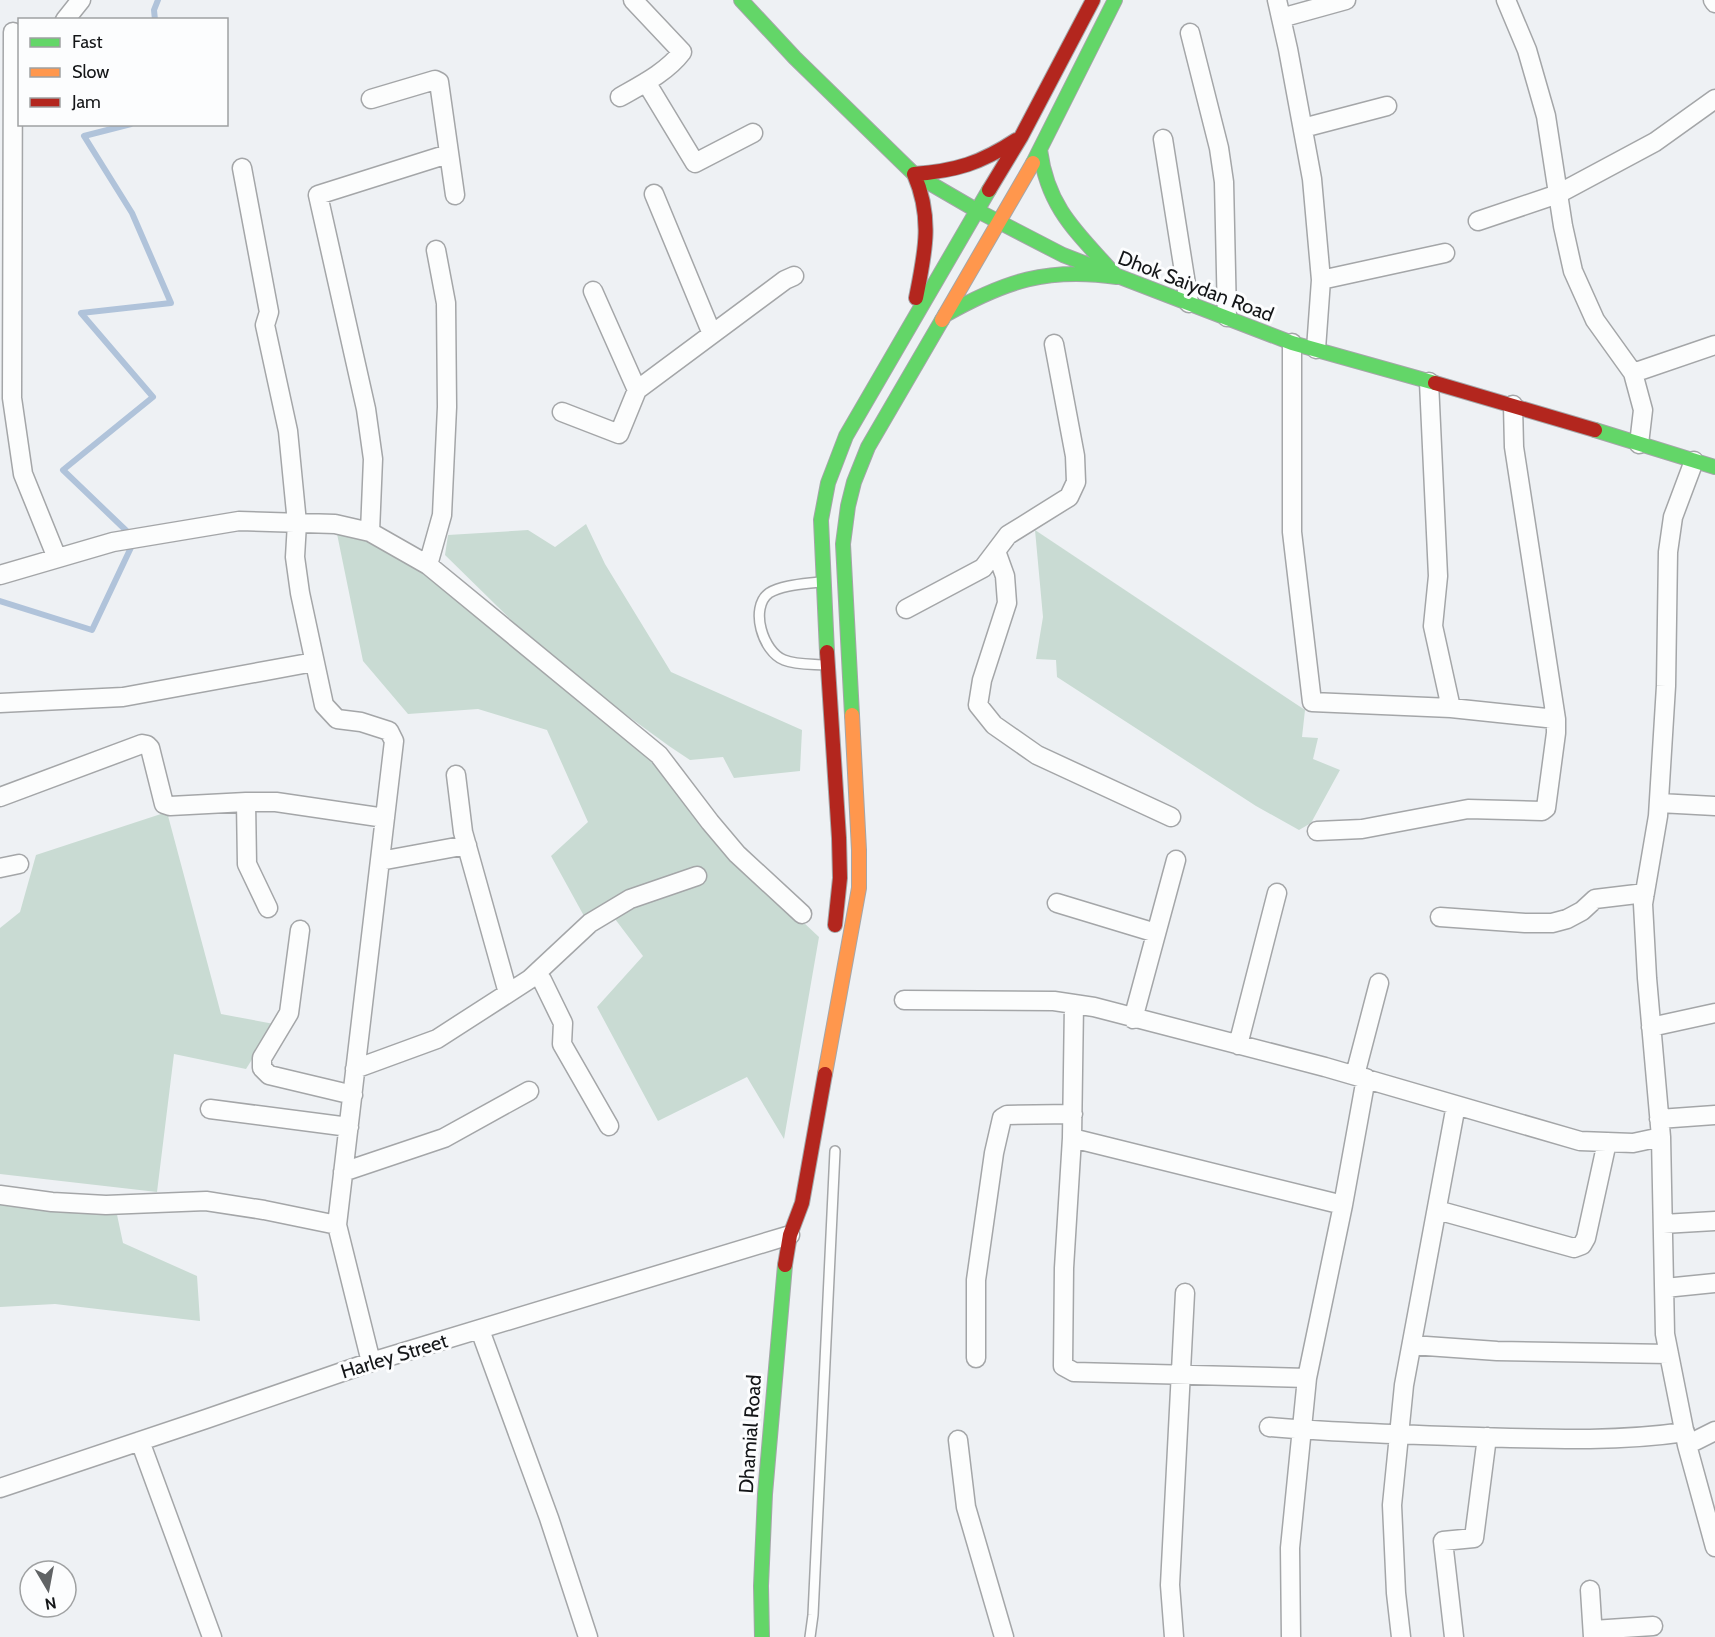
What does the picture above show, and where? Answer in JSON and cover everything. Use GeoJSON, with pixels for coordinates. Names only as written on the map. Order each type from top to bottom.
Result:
{"type":"FeatureCollection","features":[{"type":"Feature","properties":{"kind":"main road","name":"Dhok Saiydan Road"},"geometry":{"type":"LineString","coordinates":[[741,0],[795,58],[914,174],[976,210],[1063,255],[1292,343],[1513,405],[1715,466]]}},
{"type":"Feature","properties":{"kind":"main road"},"geometry":{"type":"LineString","coordinates":[[832,944],[840,878],[823,581],[821,520],[824,493],[831,469],[846,436],[976,210],[1021,137],[1094,0]]}},
{"type":"Feature","properties":{"kind":"main road"},"geometry":{"type":"LineString","coordinates":[[790,1235],[802,1203],[859,888],[843,544],[847,504],[868,447],[1040,150],[1115,0]]}},
{"type":"Feature","properties":{"kind":"main road"},"geometry":{"type":"LineString","coordinates":[[912,321],[925,255],[927,228],[925,202],[914,174],[951,171],[979,163],[1021,137]]}},
{"type":"Feature","properties":{"kind":"main road"},"geometry":{"type":"LineString","coordinates":[[1040,150],[1041,171],[1056,206],[1117,277]]}},
{"type":"Feature","properties":{"kind":"main road"},"geometry":{"type":"LineString","coordinates":[[944,316],[988,291],[1015,281],[1055,273],[1096,273],[1117,277]]}},
{"type":"Feature","properties":{"kind":"main road"},"geometry":{"type":"LineString","coordinates":[[826,644],[848,643]]}},
{"type":"Feature","properties":{"kind":"main road"},"geometry":{"type":"LineString","coordinates":[[787,1211],[790,1235]]}},
{"type":"Feature","properties":{"kind":"main road","name":"Dhamial Road"},"geometry":{"type":"LineString","coordinates":[[762,1637],[761,1586],[766,1484],[782,1283],[790,1235]]}},
{"type":"Feature","properties":{"kind":"street"},"geometry":{"type":"LineString","coordinates":[[620,97],[646,82],[682,52],[633,0]]}},
{"type":"Feature","properties":{"kind":"street"},"geometry":{"type":"LineString","coordinates":[[1316,349],[1321,280],[1312,179],[1279,9],[1347,0]]}},
{"type":"Feature","properties":{"kind":"street"},"geometry":{"type":"LineString","coordinates":[[1506,0],[1527,50],[1546,116],[1573,271],[1595,320],[1633,373],[1643,410],[1639,444]]}},
{"type":"Feature","properties":{"kind":"street"},"geometry":{"type":"LineString","coordinates":[[66,18],[78,2]]}},
{"type":"Feature","properties":{"kind":"street"},"geometry":{"type":"LineString","coordinates":[[11,32],[12,399],[23,474],[57,558]]}},
{"type":"Feature","properties":{"kind":"street"},"geometry":{"type":"LineString","coordinates":[[1190,33],[1219,148],[1224,182],[1227,317]]}},
{"type":"Feature","properties":{"kind":"street"},"geometry":{"type":"LineString","coordinates":[[371,99],[435,80],[439,82],[455,195]]}},
{"type":"Feature","properties":{"kind":"street"},"geometry":{"type":"LineString","coordinates":[[646,82],[695,163],[753,133]]}},
{"type":"Feature","properties":{"kind":"street"},"geometry":{"type":"LineString","coordinates":[[1478,221],[1558,194],[1655,142],[1715,99]]}},
{"type":"Feature","properties":{"kind":"street"},"geometry":{"type":"LineString","coordinates":[[1303,128],[1387,106]]}},
{"type":"Feature","properties":{"kind":"street"},"geometry":{"type":"LineString","coordinates":[[1163,139],[1189,303]]}},
{"type":"Feature","properties":{"kind":"street"},"geometry":{"type":"LineString","coordinates":[[370,532],[373,459],[366,409],[318,195],[448,154]]}},
{"type":"Feature","properties":{"kind":"street"},"geometry":{"type":"LineString","coordinates":[[242,168],[269,312],[265,325],[288,431],[297,523],[295,557],[300,593],[324,705],[338,719],[361,722],[389,731],[394,741],[337,1225],[371,1362]]}},
{"type":"Feature","properties":{"kind":"street"},"geometry":{"type":"LineString","coordinates":[[654,194],[712,334]]}},
{"type":"Feature","properties":{"kind":"street"},"geometry":{"type":"LineString","coordinates":[[428,565],[442,515],[447,407],[446,303],[436,250]]}},
{"type":"Feature","properties":{"kind":"street"},"geometry":{"type":"LineString","coordinates":[[1321,280],[1445,253]]}},
{"type":"Feature","properties":{"kind":"street"},"geometry":{"type":"LineString","coordinates":[[562,412],[619,434],[637,390],[785,280],[794,276]]}},
{"type":"Feature","properties":{"kind":"street"},"geometry":{"type":"LineString","coordinates":[[593,291],[637,390]]}},
{"type":"Feature","properties":{"kind":"street"},"geometry":{"type":"LineString","coordinates":[[1292,343],[1292,532],[1312,702],[1450,708],[1556,719]]}},
{"type":"Feature","properties":{"kind":"street"},"geometry":{"type":"LineString","coordinates":[[906,609],[983,568],[1008,535],[1069,497],[1076,482],[1075,456],[1054,344]]}},
{"type":"Feature","properties":{"kind":"street"},"geometry":{"type":"LineString","coordinates":[[1633,373],[1715,345]]}},
{"type":"Feature","properties":{"kind":"street"},"geometry":{"type":"LineString","coordinates":[[1429,382],[1438,576],[1433,626],[1450,708]]}},
{"type":"Feature","properties":{"kind":"street"},"geometry":{"type":"LineString","coordinates":[[1317,831],[1362,829],[1468,809],[1542,811],[1546,808],[1556,719],[1514,447],[1513,405]]}},
{"type":"Feature","properties":{"kind":"street"},"geometry":{"type":"LineString","coordinates":[[1694,460],[1673,517],[1668,552],[1666,686],[1659,803],[1645,893],[1644,914],[1660,1128],[1665,1334],[1686,1439],[1715,1547]]}},
{"type":"Feature","properties":{"kind":"street"},"geometry":{"type":"LineString","coordinates":[[4,568],[57,558],[112,542],[239,521],[335,524],[370,532],[428,565],[659,756],[737,854],[802,914]]}},
{"type":"Feature","properties":{"kind":"street"},"geometry":{"type":"LineString","coordinates":[[996,551],[1005,576],[1007,603],[982,681],[978,705],[994,725],[1037,755],[1171,817]]}},
{"type":"Feature","properties":{"kind":"street"},"geometry":{"type":"LineString","coordinates":[[0,703],[123,697],[314,662]]}},
{"type":"Feature","properties":{"kind":"street"},"geometry":{"type":"LineString","coordinates":[[0,797],[142,744],[150,748],[164,804],[170,806],[276,802],[384,818]]}},
{"type":"Feature","properties":{"kind":"street"},"geometry":{"type":"LineString","coordinates":[[456,775],[467,845],[508,993]]}},
{"type":"Feature","properties":{"kind":"street"},"geometry":{"type":"LineString","coordinates":[[246,802],[247,864],[268,908]]}},
{"type":"Feature","properties":{"kind":"street"},"geometry":{"type":"LineString","coordinates":[[1659,803],[1715,806]]}},
{"type":"Feature","properties":{"kind":"street"},"geometry":{"type":"LineString","coordinates":[[380,861],[467,845]]}},
{"type":"Feature","properties":{"kind":"street"},"geometry":{"type":"LineString","coordinates":[[1133,1018],[1176,860]]}},
{"type":"Feature","properties":{"kind":"street"},"geometry":{"type":"LineString","coordinates":[[0,868],[18,864]]}},
{"type":"Feature","properties":{"kind":"street"},"geometry":{"type":"LineString","coordinates":[[356,1069],[437,1039],[536,974],[590,923],[630,899],[697,876]]}},
{"type":"Feature","properties":{"kind":"street"},"geometry":{"type":"LineString","coordinates":[[1238,1046],[1277,892]]}},
{"type":"Feature","properties":{"kind":"street"},"geometry":{"type":"LineString","coordinates":[[1440,917],[1552,923],[1567,920],[1595,900],[1645,893]]}},
{"type":"Feature","properties":{"kind":"street"},"geometry":{"type":"LineString","coordinates":[[1057,903],[1156,933]]}},
{"type":"Feature","properties":{"kind":"street"},"geometry":{"type":"LineString","coordinates":[[300,930],[289,1013],[262,1058],[262,1068],[269,1075],[352,1095]]}},
{"type":"Feature","properties":{"kind":"street"},"geometry":{"type":"LineString","coordinates":[[536,974],[542,980],[563,1023],[562,1044],[609,1126]]}},
{"type":"Feature","properties":{"kind":"street"},"geometry":{"type":"LineString","coordinates":[[1291,1637],[1290,1548],[1307,1378],[1343,1205],[1360,1077],[1379,982]]}},
{"type":"Feature","properties":{"kind":"street"},"geometry":{"type":"LineString","coordinates":[[904,1000],[1054,1001],[1074,1004],[1360,1077],[1580,1141],[1633,1143],[1660,1128],[1715,1115]]}},
{"type":"Feature","properties":{"kind":"street"},"geometry":{"type":"LineString","coordinates":[[1074,1004],[1073,1113],[1064,1268],[1063,1366],[1074,1372],[1307,1378]]}},
{"type":"Feature","properties":{"kind":"street"},"geometry":{"type":"LineString","coordinates":[[1652,1027],[1715,1013]]}},
{"type":"Feature","properties":{"kind":"street"},"geometry":{"type":"LineString","coordinates":[[343,1172],[444,1138],[529,1091]]}},
{"type":"Feature","properties":{"kind":"street"},"geometry":{"type":"LineString","coordinates":[[1401,1637],[1396,1593],[1392,1505],[1404,1385],[1456,1105]]}},
{"type":"Feature","properties":{"kind":"street"},"geometry":{"type":"LineString","coordinates":[[210,1109],[349,1127]]}},
{"type":"Feature","properties":{"kind":"street"},"geometry":{"type":"LineString","coordinates":[[976,1358],[976,1280],[994,1153],[1002,1118],[1007,1115],[1073,1113]]}},
{"type":"Feature","properties":{"kind":"street"},"geometry":{"type":"LineString","coordinates":[[1072,1138],[1343,1205]]}},
{"type":"Feature","properties":{"kind":"street"},"geometry":{"type":"LineString","coordinates":[[1437,1210],[1574,1248],[1582,1245],[1586,1238],[1607,1142]]}},
{"type":"Feature","properties":{"kind":"street"},"geometry":{"type":"LineString","coordinates":[[0,1195],[52,1202],[106,1205],[206,1201],[337,1225]]}},
{"type":"Feature","properties":{"kind":"street"},"geometry":{"type":"LineString","coordinates":[[1664,1224],[1715,1221]]}},
{"type":"Feature","properties":{"kind":"street","name":"Harley Street"},"geometry":{"type":"LineString","coordinates":[[0,1488],[371,1362],[790,1235]]}},
{"type":"Feature","properties":{"kind":"street"},"geometry":{"type":"LineString","coordinates":[[1665,1288],[1715,1282]]}},
{"type":"Feature","properties":{"kind":"street"},"geometry":{"type":"LineString","coordinates":[[1174,1637],[1170,1585],[1185,1293]]}},
{"type":"Feature","properties":{"kind":"street"},"geometry":{"type":"LineString","coordinates":[[480,1330],[549,1518],[588,1637]]}},
{"type":"Feature","properties":{"kind":"street"},"geometry":{"type":"LineString","coordinates":[[1412,1345],[1497,1351],[1669,1354]]}},
{"type":"Feature","properties":{"kind":"street"},"geometry":{"type":"LineString","coordinates":[[1269,1427],[1487,1437],[1686,1439],[1715,1431]]}},
{"type":"Feature","properties":{"kind":"street"},"geometry":{"type":"LineString","coordinates":[[1454,1637],[1443,1541],[1474,1538],[1487,1437]]}},
{"type":"Feature","properties":{"kind":"street"},"geometry":{"type":"LineString","coordinates":[[958,1440],[966,1507],[1004,1637]]}},
{"type":"Feature","properties":{"kind":"street"},"geometry":{"type":"LineString","coordinates":[[140,1441],[212,1637]]}},
{"type":"Feature","properties":{"kind":"street"},"geometry":{"type":"LineString","coordinates":[[1590,1590],[1593,1634],[1653,1626]]}},
{"type":"Feature","properties":{"kind":"lane"},"geometry":{"type":"LineString","coordinates":[[823,581],[771,592],[763,599],[759,608],[767,643],[782,660],[828,665]]}},
{"type":"Feature","properties":{"kind":"lane"},"geometry":{"type":"LineString","coordinates":[[810,1637],[813,1616],[835,1151]]}},
{"type":"Feature","properties":{"kind":"shaded area"},"geometry":{"type":"Polygon","coordinates":[[[335,524],[413,560],[646,754],[755,877],[819,937],[784,1139],[747,1077],[658,1121],[597,1007],[643,956],[612,915],[584,916],[551,856],[588,822],[547,730],[478,709],[408,714],[363,661],[335,524]]]}},
{"type":"Feature","properties":{"kind":"shaded area"},"geometry":{"type":"Polygon","coordinates":[[[586,524],[605,564],[671,672],[802,730],[800,771],[734,778],[723,757],[690,760],[555,663],[445,555],[448,535],[528,530],[555,547],[586,524]]]}},
{"type":"Feature","properties":{"kind":"shaded area"},"geometry":{"type":"Polygon","coordinates":[[[1035,530],[1305,710],[1302,737],[1318,738],[1313,759],[1340,770],[1311,823],[1299,830],[1256,806],[1057,677],[1056,660],[1036,659],[1043,617],[1035,530]]]}},
{"type":"Feature","properties":{"kind":"shaded area"},"geometry":{"type":"Polygon","coordinates":[[[167,812],[221,1014],[274,1024],[246,1069],[174,1054],[157,1192],[0,1174],[0,928],[20,912],[36,855],[167,812]]]}},
{"type":"Feature","properties":{"kind":"shaded area"},"geometry":{"type":"Polygon","coordinates":[[[0,1199],[116,1210],[123,1243],[197,1276],[200,1321],[55,1304],[0,1307],[0,1199]]]}},
{"type":"Feature","properties":{"kind":"waterway"},"geometry":{"type":"LineString","coordinates":[[155,18],[154,10],[158,0]]}},
{"type":"Feature","properties":{"kind":"waterway"},"geometry":{"type":"LineString","coordinates":[[0,601],[92,630],[135,539],[63,470],[153,397],[81,313],[171,303],[132,213],[84,136],[123,126]]}},
{"type":"Feature","properties":{"kind":"traffic: fast"},"geometry":{"type":"LineString","coordinates":[[741,0],[795,58],[914,174],[976,210],[1063,255],[1292,343],[1435,383]]}},
{"type":"Feature","properties":{"kind":"traffic: fast"},"geometry":{"type":"LineString","coordinates":[[1033,163],[1115,0]]}},
{"type":"Feature","properties":{"kind":"traffic: fast"},"geometry":{"type":"LineString","coordinates":[[1040,150],[1050,189],[1067,220],[1117,277]]}},
{"type":"Feature","properties":{"kind":"traffic: fast"},"geometry":{"type":"LineString","coordinates":[[827,652],[821,520],[828,483],[846,436],[989,190]]}},
{"type":"Feature","properties":{"kind":"traffic: fast"},"geometry":{"type":"LineString","coordinates":[[945,315],[987,293],[1027,280],[1069,274],[1117,277]]}},
{"type":"Feature","properties":{"kind":"traffic: fast"},"geometry":{"type":"LineString","coordinates":[[852,715],[843,544],[848,506],[854,482],[868,447],[942,320]]}},
{"type":"Feature","properties":{"kind":"traffic: fast"},"geometry":{"type":"LineString","coordinates":[[1595,430],[1715,467]]}},
{"type":"Feature","properties":{"kind":"traffic: fast"},"geometry":{"type":"LineString","coordinates":[[762,1637],[761,1586],[765,1494],[785,1265]]}},
{"type":"Feature","properties":{"kind":"traffic: slow"},"geometry":{"type":"LineString","coordinates":[[942,320],[1033,163]]}},
{"type":"Feature","properties":{"kind":"traffic: slow"},"geometry":{"type":"LineString","coordinates":[[825,1074],[859,888],[852,715]]}},
{"type":"Feature","properties":{"kind":"traffic: jam"},"geometry":{"type":"LineString","coordinates":[[989,190],[1021,137],[1093,0]]}},
{"type":"Feature","properties":{"kind":"traffic: jam"},"geometry":{"type":"LineString","coordinates":[[916,298],[924,251],[925,221],[924,206],[914,174],[956,168],[991,155],[1016,140]]}},
{"type":"Feature","properties":{"kind":"traffic: jam"},"geometry":{"type":"LineString","coordinates":[[1435,383],[1595,430]]}},
{"type":"Feature","properties":{"kind":"traffic: jam"},"geometry":{"type":"LineString","coordinates":[[827,652],[839,838],[840,878],[835,925]]}},
{"type":"Feature","properties":{"kind":"traffic: jam"},"geometry":{"type":"LineString","coordinates":[[785,1265],[790,1235],[802,1203],[825,1074]]}}]}
